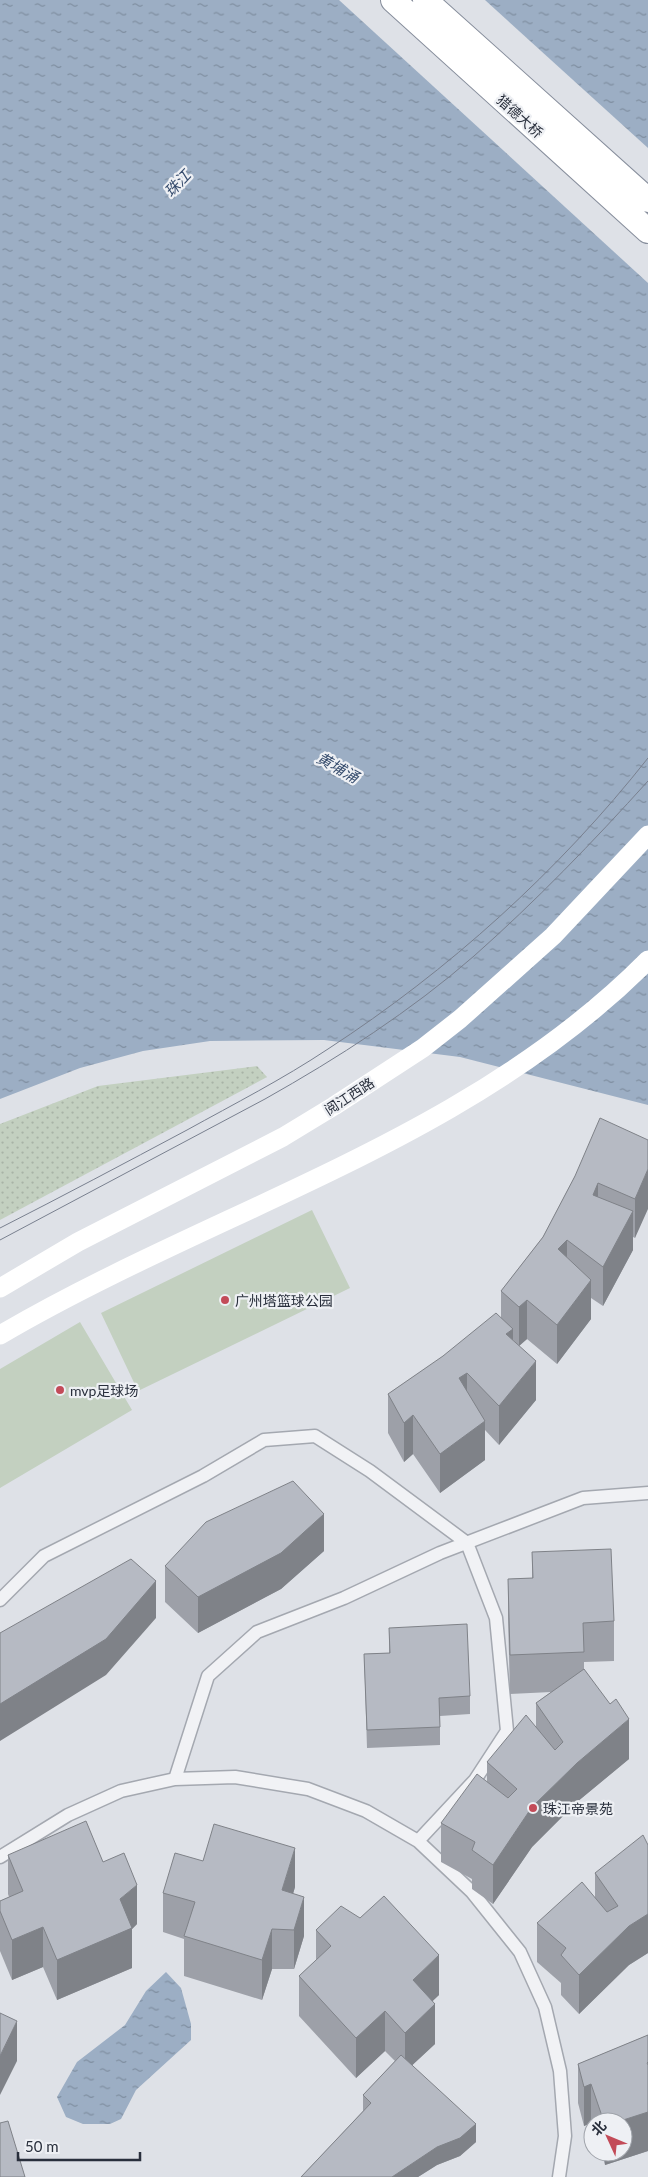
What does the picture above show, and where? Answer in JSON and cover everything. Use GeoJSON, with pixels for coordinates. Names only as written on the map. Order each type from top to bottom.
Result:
{"type":"FeatureCollection","features":[{"type":"Feature","properties":{"kind":"highway","name":"猎德大桥"},"geometry":{"type":"LineString","coordinates":[[393,0],[648,231]]}},
{"type":"Feature","properties":{"kind":"highway","name":"猎德大桥"},"geometry":{"type":"LineString","coordinates":[[425,0],[648,200]]}},
{"type":"Feature","properties":{"kind":"main road","name":"阅江西路"},"geometry":{"type":"LineString","coordinates":[[0,1288],[78,1242],[283,1137],[415,1054],[460,1019],[553,936],[648,834]]}},
{"type":"Feature","properties":{"kind":"main road"},"geometry":{"type":"LineString","coordinates":[[0,1335],[208,1228],[364,1155],[451,1109],[504,1077],[583,1018],[648,960]]}},
{"type":"Feature","properties":{"kind":"street"},"geometry":{"type":"LineString","coordinates":[[0,1600],[44,1556],[203,1476],[264,1440],[315,1436],[370,1471],[467,1543],[496,1618],[502,1702],[507,1731],[475,1780],[418,1841]]}},
{"type":"Feature","properties":{"kind":"street"},"geometry":{"type":"LineString","coordinates":[[175,1779],[208,1676],[257,1632],[344,1598],[440,1553],[583,1498],[648,1493]]}},
{"type":"Feature","properties":{"kind":"street"},"geometry":{"type":"LineString","coordinates":[[0,1857],[68,1815],[121,1791],[175,1779],[235,1777],[308,1789],[366,1811],[418,1841],[472,1892],[520,1952],[545,2007],[560,2071],[565,2136],[559,2177]]}},
{"type":"Feature","properties":{"kind":"green space"},"geometry":{"type":"Polygon","coordinates":[[[257,1066],[267,1077],[0,1220],[0,1124],[98,1086],[257,1066]]]}},
{"type":"Feature","properties":{"kind":"green space","name":"广州塔篮球公园"},"geometry":{"type":"Polygon","coordinates":[[[312,1210],[350,1288],[138,1391],[101,1313],[312,1210]]]}},
{"type":"Feature","properties":{"kind":"green space","name":"mvp足球场"},"geometry":{"type":"Polygon","coordinates":[[[80,1322],[132,1410],[0,1488],[0,1369],[80,1322]]]}},
{"type":"Feature","properties":{"kind":"water"},"geometry":{"type":"Polygon","coordinates":[[[0,0],[648,0],[648,1105],[460,1057],[324,1040],[210,1041],[143,1051],[80,1068],[0,1099],[0,0]]]}},
{"type":"Feature","properties":{"kind":"water"},"geometry":{"type":"Polygon","coordinates":[[[166,1972],[181,1988],[191,2024],[191,2040],[136,2090],[121,2119],[110,2124],[83,2124],[66,2117],[57,2097],[77,2062],[125,2025],[146,1991],[166,1972]]]}},
{"type":"Feature","properties":{"kind":"pier"},"geometry":{"type":"Polygon","coordinates":[[[339,0],[485,0],[648,148],[648,283],[339,0]]]}},
{"type":"Feature","properties":{"kind":"building"},"geometry":{"type":"Polygon","coordinates":[[[600,1118],[648,1140],[648,1169],[635,1199],[598,1183],[593,1195],[633,1211],[603,1267],[567,1240],[558,1249],[591,1280],[557,1325],[527,1300],[519,1307],[501,1291],[543,1237],[575,1176],[600,1118]]]}},
{"type":"Feature","properties":{"kind":"building"},"geometry":{"type":"Polygon","coordinates":[[[496,1313],[513,1329],[506,1334],[536,1361],[499,1406],[467,1373],[459,1378],[485,1421],[440,1454],[413,1415],[404,1423],[388,1394],[443,1356],[496,1313]]]}},
{"type":"Feature","properties":{"kind":"building"},"geometry":{"type":"Polygon","coordinates":[[[293,1481],[324,1514],[281,1553],[198,1597],[165,1566],[206,1522],[293,1481]]]}},
{"type":"Feature","properties":{"kind":"building"},"geometry":{"type":"Polygon","coordinates":[[[611,1549],[614,1621],[583,1623],[584,1652],[510,1655],[508,1579],[533,1578],[532,1552],[611,1549]]]}},
{"type":"Feature","properties":{"kind":"building"},"geometry":{"type":"Polygon","coordinates":[[[131,1559],[156,1581],[106,1639],[0,1704],[0,1633],[131,1559]]]}},
{"type":"Feature","properties":{"kind":"building"},"geometry":{"type":"Polygon","coordinates":[[[467,1624],[470,1696],[439,1698],[440,1727],[367,1730],[364,1654],[390,1653],[389,1628],[467,1624]]]}},
{"type":"Feature","properties":{"kind":"building"},"geometry":{"type":"Polygon","coordinates":[[[584,1669],[610,1704],[616,1699],[629,1719],[577,1763],[532,1807],[493,1865],[472,1850],[475,1842],[441,1823],[477,1774],[508,1798],[517,1789],[487,1762],[526,1715],[555,1750],[563,1742],[536,1703],[584,1669]]]}},
{"type":"Feature","properties":{"kind":"building"},"geometry":{"type":"Polygon","coordinates":[[[86,1821],[103,1862],[124,1853],[137,1885],[120,1899],[132,1928],[57,1960],[43,1927],[12,1940],[0,1911],[0,1901],[23,1891],[8,1855],[86,1821]]]}},
{"type":"Feature","properties":{"kind":"building"},"geometry":{"type":"Polygon","coordinates":[[[214,1824],[295,1848],[282,1890],[304,1897],[294,1930],[272,1929],[262,1960],[184,1936],[195,1902],[163,1893],[175,1853],[203,1861],[214,1824]]]}},
{"type":"Feature","properties":{"kind":"building"},"geometry":{"type":"Polygon","coordinates":[[[643,1835],[648,1845],[648,1914],[629,1926],[579,1975],[561,1955],[566,1948],[537,1923],[582,1882],[607,1912],[618,1906],[595,1873],[643,1835]]]}},
{"type":"Feature","properties":{"kind":"building"},"geometry":{"type":"Polygon","coordinates":[[[384,1896],[439,1955],[413,1980],[435,2004],[405,2033],[385,2011],[356,2038],[299,1976],[331,1946],[316,1930],[341,1906],[360,1918],[384,1896]]]}},
{"type":"Feature","properties":{"kind":"building"},"geometry":{"type":"Polygon","coordinates":[[[0,2013],[17,2021],[0,2056],[0,2013]]]}},
{"type":"Feature","properties":{"kind":"building"},"geometry":{"type":"Polygon","coordinates":[[[648,2035],[648,2112],[633,2117],[633,2112],[601,2112],[591,2084],[584,2087],[578,2064],[648,2035]]]}},
{"type":"Feature","properties":{"kind":"building"},"geometry":{"type":"Polygon","coordinates":[[[401,2055],[476,2124],[460,2138],[437,2147],[392,2177],[301,2177],[371,2103],[363,2095],[401,2055]]]}},
{"type":"Feature","properties":{"kind":"building"},"geometry":{"type":"Polygon","coordinates":[[[8,2121],[25,2177],[0,2177],[0,2123],[8,2121]]]}},
{"type":"Feature","properties":{"kind":"tram line"},"geometry":{"type":"LineString","coordinates":[[0,1228],[258,1091],[311,1060],[373,1019],[416,987],[500,917],[577,840],[614,800],[648,758]]}},
{"type":"Feature","properties":{"kind":"tram line"},"geometry":{"type":"LineString","coordinates":[[0,1240],[265,1099],[320,1067],[399,1015],[474,956],[520,914],[585,849],[648,781]]}},
{"type":"Feature","properties":{"kind":"place","name":"广州塔篮球公园"},"geometry":{"type":"Point","coordinates":[225,1300]}},
{"type":"Feature","properties":{"kind":"place","name":"mvp足球场"},"geometry":{"type":"Point","coordinates":[60,1390]}},
{"type":"Feature","properties":{"kind":"place","name":"珠江帝景苑"},"geometry":{"type":"Point","coordinates":[533,1808]}},
{"type":"Feature","properties":{"kind":"water label","name":"珠江"},"geometry":{"type":"Point","coordinates":[177,183]}},
{"type":"Feature","properties":{"kind":"water label","name":"黄埔涌"},"geometry":{"type":"Point","coordinates":[338,767]}}]}
